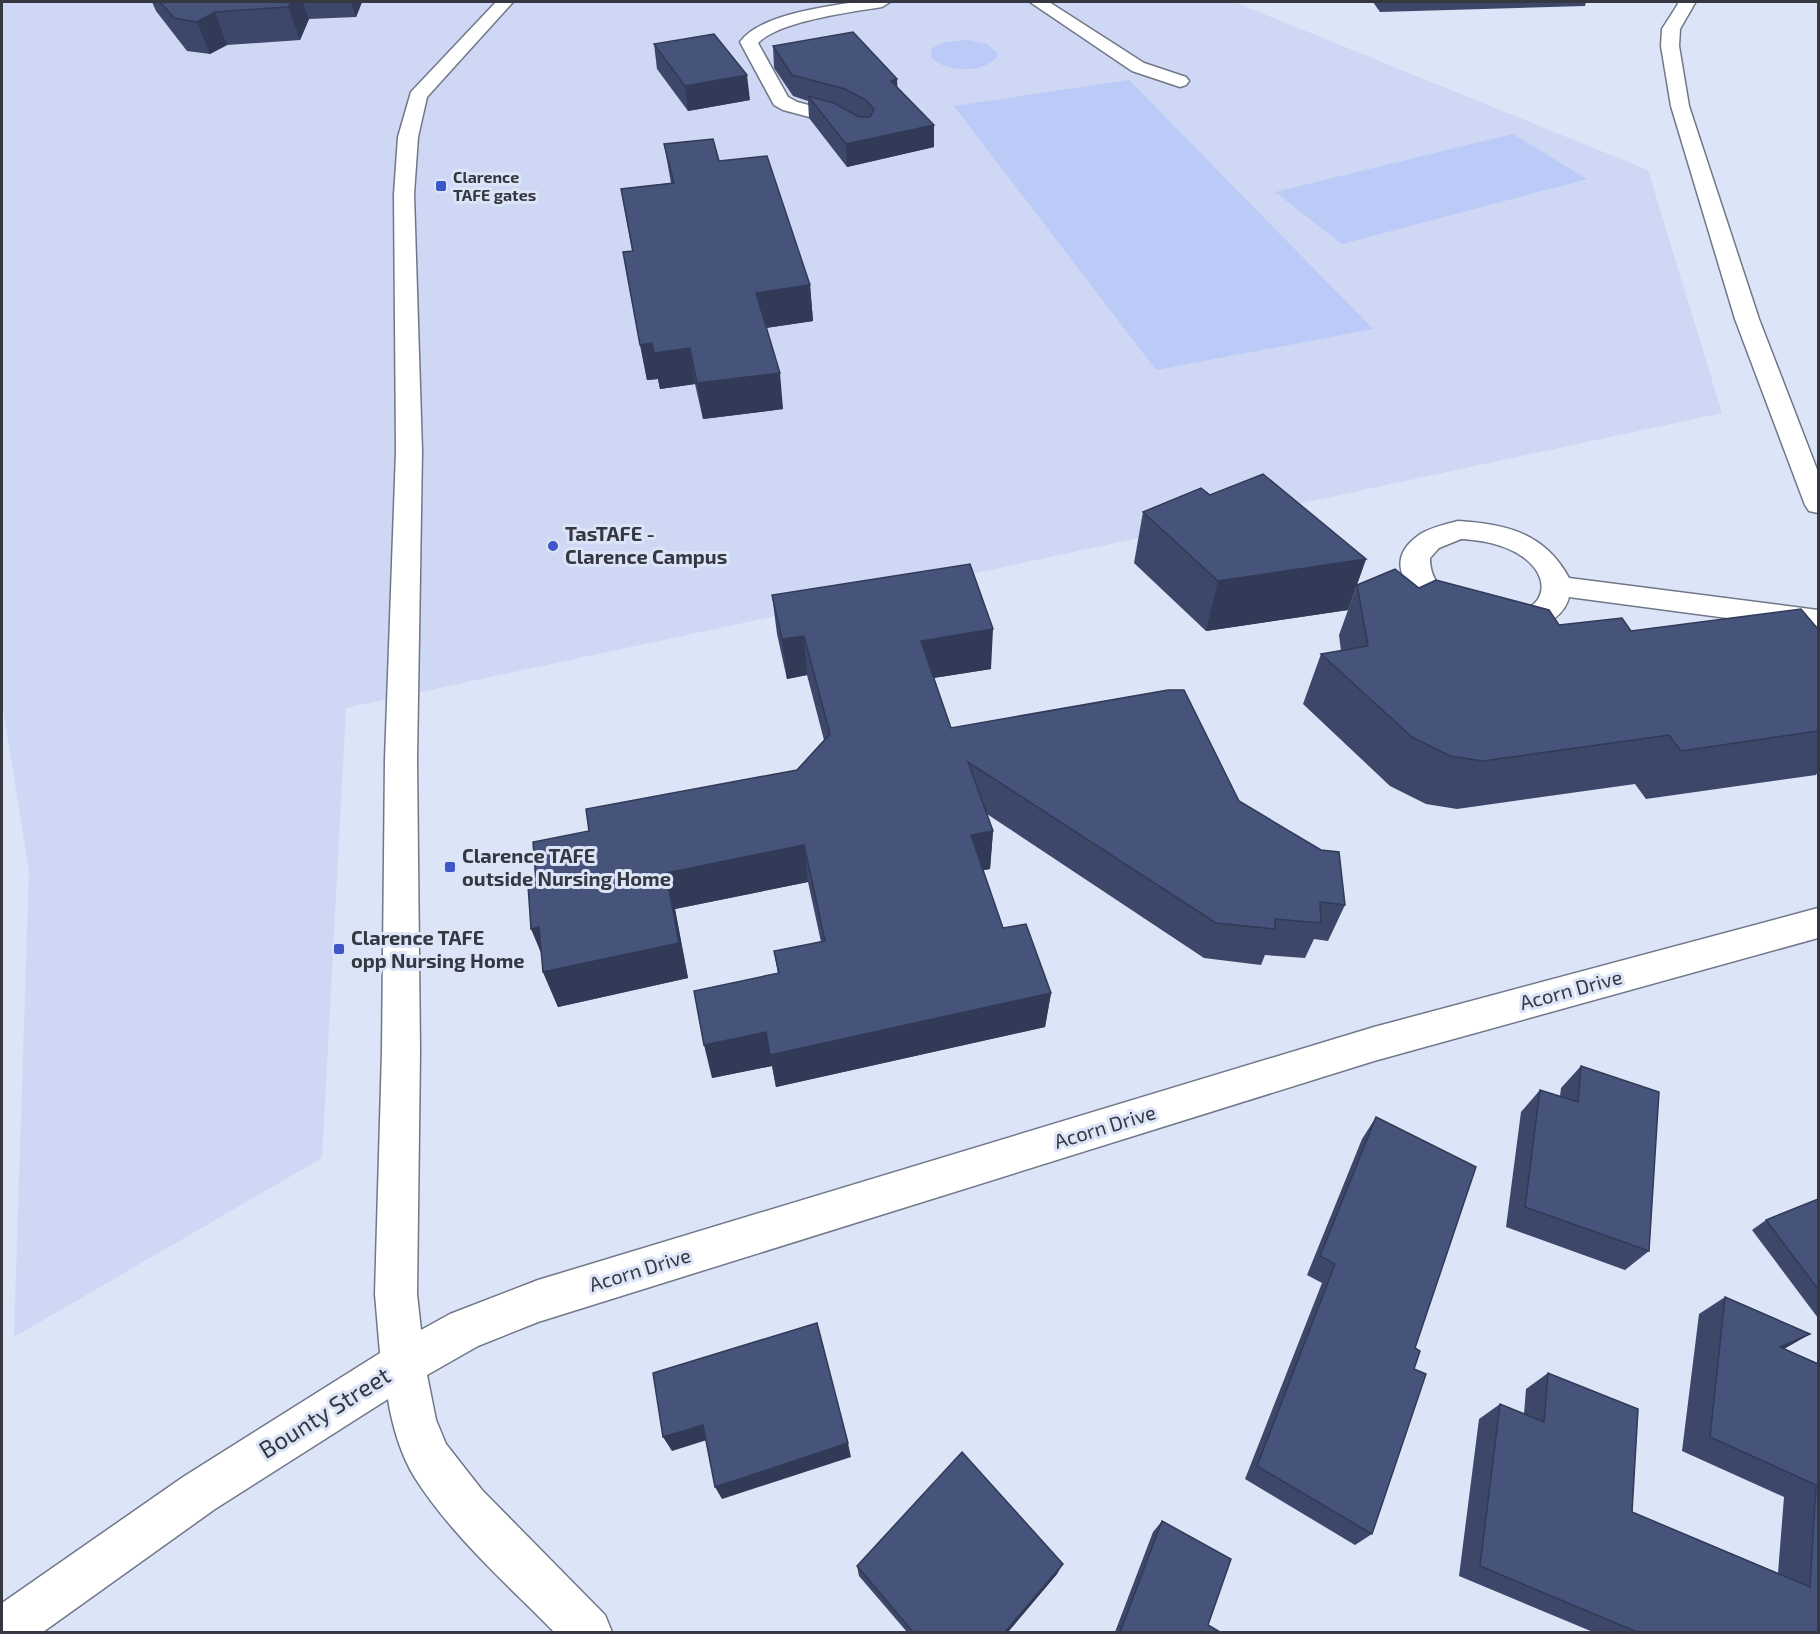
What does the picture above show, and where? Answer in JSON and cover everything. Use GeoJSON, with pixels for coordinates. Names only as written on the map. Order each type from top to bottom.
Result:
{"type":"FeatureCollection","features":[{"type":"Feature","properties":{"kind":"street"},"geometry":{"type":"LineString","coordinates":[[403,1364],[396,1294],[401,1040],[401,759],[410,451],[404,194],[408,137],[418,96],[505,2]]}},
{"type":"Feature","properties":{"kind":"street"},"geometry":{"type":"LineString","coordinates":[[863,133],[857,126],[843,119],[790,106],[781,101],[749,42],[751,37],[760,30],[791,21],[882,2]]}},
{"type":"Feature","properties":{"kind":"street"},"geometry":{"type":"LineString","coordinates":[[1038,2],[1138,67],[1179,81]]}},
{"type":"Feature","properties":{"kind":"street"},"geometry":{"type":"LineString","coordinates":[[1685,2],[1687,3],[1671,29],[1670,46],[1680,106],[1747,319],[1818,504]]}},
{"type":"Feature","properties":{"kind":"street"},"geometry":{"type":"LineString","coordinates":[[1458,530],[1503,535],[1524,544],[1541,556],[1554,571],[1559,586],[1556,600],[1546,612],[1530,620],[1508,623],[1482,621],[1459,613],[1438,601],[1423,587],[1415,571],[1416,556],[1424,544],[1439,535],[1458,530]]}},
{"type":"Feature","properties":{"kind":"street"},"geometry":{"type":"LineString","coordinates":[[1559,586],[1818,620]]}},
{"type":"Feature","properties":{"kind":"street","name":"Acorn Drive"},"geometry":{"type":"LineString","coordinates":[[403,1364],[465,1329],[538,1301],[1374,1044],[1818,923]]}},
{"type":"Feature","properties":{"kind":"street","name":"Bounty Street"},"geometry":{"type":"LineString","coordinates":[[2,1632],[199,1493],[403,1364],[414,1420],[430,1460],[465,1507],[588,1632]]}},
{"type":"Feature","properties":{"kind":"shaded area","name":"TasTAFE - Clarence Campus"},"geometry":{"type":"Polygon","coordinates":[[[2,2],[1234,2],[1648,170],[1722,413],[346,708],[322,1158],[14,1337],[29,871],[2,702],[2,2]]]}},
{"type":"Feature","properties":{"kind":"shaded area"},"geometry":{"type":"Polygon","coordinates":[[[968,40],[987,44],[997,53],[997,57],[983,66],[964,69],[946,66],[931,58],[932,48],[946,42],[968,40]]]}},
{"type":"Feature","properties":{"kind":"shaded area"},"geometry":{"type":"Polygon","coordinates":[[[1129,80],[1373,329],[1156,370],[954,106],[1129,80]]]}},
{"type":"Feature","properties":{"kind":"shaded area"},"geometry":{"type":"Polygon","coordinates":[[[1513,134],[1587,179],[1342,244],[1275,192],[1513,134]]]}},
{"type":"Feature","properties":{"kind":"building"},"geometry":{"type":"Polygon","coordinates":[[[160,2],[291,2],[288,7],[215,12],[197,22],[174,18],[160,2]]]}},
{"type":"Feature","properties":{"kind":"building"},"geometry":{"type":"Polygon","coordinates":[[[853,32],[897,79],[891,81],[934,125],[846,144],[808,96],[834,103],[859,117],[870,117],[874,109],[866,100],[845,89],[792,75],[773,46],[853,32]]]}},
{"type":"Feature","properties":{"kind":"building"},"geometry":{"type":"Polygon","coordinates":[[[714,34],[747,75],[685,86],[654,44],[714,34]]]}},
{"type":"Feature","properties":{"kind":"building"},"geometry":{"type":"Polygon","coordinates":[[[713,139],[719,161],[767,156],[810,285],[756,293],[780,373],[697,383],[690,348],[654,353],[652,343],[640,345],[623,252],[633,251],[621,189],[674,183],[664,144],[713,139]]]}},
{"type":"Feature","properties":{"kind":"building"},"geometry":{"type":"Polygon","coordinates":[[[1263,474],[1366,559],[1218,581],[1143,512],[1201,488],[1210,495],[1263,474]]]}},
{"type":"Feature","properties":{"kind":"building"},"geometry":{"type":"Polygon","coordinates":[[[970,564],[993,629],[921,641],[951,728],[1168,690],[1184,690],[1239,801],[1321,850],[1339,852],[1345,905],[1320,902],[1321,923],[1275,919],[1275,929],[1216,923],[968,762],[993,831],[971,835],[1003,928],[1026,924],[1051,993],[770,1055],[766,1032],[704,1045],[694,991],[779,973],[774,951],[825,941],[804,845],[666,873],[679,943],[543,972],[539,927],[531,929],[528,885],[536,882],[533,842],[589,831],[586,809],[797,770],[830,734],[804,636],[782,639],[772,595],[970,564]]]}},
{"type":"Feature","properties":{"kind":"building"},"geometry":{"type":"Polygon","coordinates":[[[1395,569],[1419,588],[1436,580],[1549,610],[1559,625],[1622,618],[1631,631],[1801,609],[1818,629],[1818,731],[1681,751],[1669,735],[1483,761],[1450,756],[1412,737],[1321,654],[1368,646],[1357,585],[1395,569]]]}},
{"type":"Feature","properties":{"kind":"building"},"geometry":{"type":"Polygon","coordinates":[[[1581,1066],[1659,1092],[1649,1251],[1525,1207],[1540,1090],[1578,1102],[1581,1066]]]}},
{"type":"Feature","properties":{"kind":"building"},"geometry":{"type":"Polygon","coordinates":[[[1376,1117],[1476,1167],[1415,1348],[1420,1351],[1414,1369],[1426,1374],[1372,1534],[1257,1466],[1335,1264],[1320,1256],[1376,1117]]]}},
{"type":"Feature","properties":{"kind":"building"},"geometry":{"type":"Polygon","coordinates":[[[1818,1199],[1818,1289],[1766,1220],[1818,1199]]]}},
{"type":"Feature","properties":{"kind":"building"},"geometry":{"type":"Polygon","coordinates":[[[1725,1297],[1810,1334],[1780,1347],[1818,1364],[1818,1632],[1637,1632],[1480,1566],[1500,1404],[1544,1422],[1548,1373],[1638,1409],[1632,1512],[1810,1587],[1816,1485],[1710,1437],[1725,1297]]]}},
{"type":"Feature","properties":{"kind":"building"},"geometry":{"type":"Polygon","coordinates":[[[817,1323],[848,1443],[715,1487],[703,1425],[663,1437],[653,1373],[817,1323]]]}},
{"type":"Feature","properties":{"kind":"building"},"geometry":{"type":"Polygon","coordinates":[[[962,1452],[1063,1564],[1005,1632],[913,1632],[857,1566],[962,1452]]]}},
{"type":"Feature","properties":{"kind":"building"},"geometry":{"type":"Polygon","coordinates":[[[1162,1521],[1231,1559],[1208,1625],[1220,1632],[1120,1632],[1162,1521]]]}},
{"type":"Feature","properties":{"kind":"place","name":"Clarence TAFE gates"},"geometry":{"type":"Point","coordinates":[441,186]}},
{"type":"Feature","properties":{"kind":"place","name":"TasTAFE - Clarence Campus"},"geometry":{"type":"Point","coordinates":[553,546]}},
{"type":"Feature","properties":{"kind":"place","name":"Clarence TAFE outside Nursing Home"},"geometry":{"type":"Point","coordinates":[450,867]}},
{"type":"Feature","properties":{"kind":"place","name":"Clarence TAFE opp Nursing Home"},"geometry":{"type":"Point","coordinates":[339,949]}}]}
